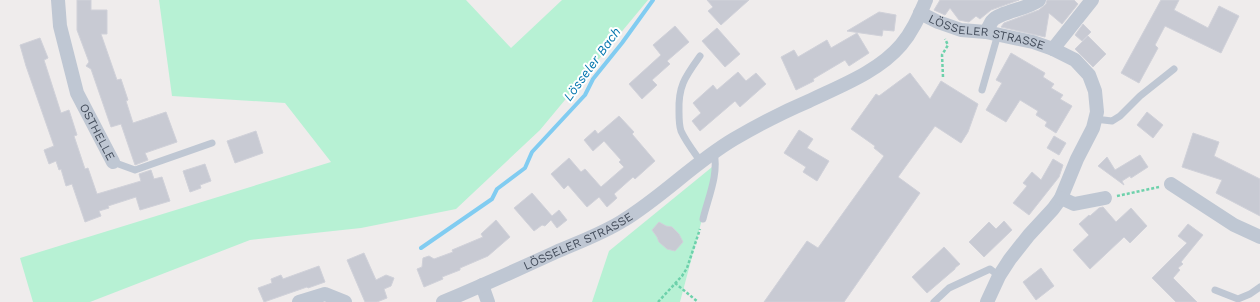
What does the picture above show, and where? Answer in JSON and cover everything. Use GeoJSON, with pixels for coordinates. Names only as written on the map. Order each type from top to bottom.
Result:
{"type":"FeatureCollection","features":[{"type":"Feature","properties":{"kind":"street","name":"OSTHELLE"},"geometry":{"type":"LineString","coordinates":[[58,0],[60,26],[77,93],[113,162]]}},
{"type":"Feature","properties":{"kind":"street"},"geometry":{"type":"LineString","coordinates":[[992,33],[992,20],[1039,0]]}},
{"type":"Feature","properties":{"kind":"street"},"geometry":{"type":"LineString","coordinates":[[1052,49],[1092,0]]}},
{"type":"Feature","properties":{"kind":"street","name":"LÖSSELER STRASSE"},"geometry":{"type":"LineString","coordinates":[[443,302],[590,237],[624,220],[733,140],[777,115],[865,73],[886,59],[901,45],[914,28],[923,6],[938,22],[961,30],[992,33],[1034,42],[1075,60],[1089,75],[1095,91],[1097,112],[1093,128],[1077,160],[1061,198],[1053,210],[1029,235],[999,276],[987,302]]}},
{"type":"Feature","properties":{"kind":"street"},"geometry":{"type":"LineString","coordinates":[[1171,184],[1234,224],[1260,237]]}},
{"type":"Feature","properties":{"kind":"street"},"geometry":{"type":"LineString","coordinates":[[1061,198],[1074,204],[1105,198]]}},
{"type":"Feature","properties":{"kind":"street"},"geometry":{"type":"LineString","coordinates":[[482,285],[488,302]]}},
{"type":"Feature","properties":{"kind":"street"},"geometry":{"type":"LineString","coordinates":[[299,302],[325,294],[345,302]]}},
{"type":"Feature","properties":{"kind":"lane"},"geometry":{"type":"LineString","coordinates":[[982,90],[992,33]]}},
{"type":"Feature","properties":{"kind":"lane"},"geometry":{"type":"LineString","coordinates":[[700,56],[685,77],[681,88],[679,118],[681,130],[688,145],[701,162]]}},
{"type":"Feature","properties":{"kind":"lane"},"geometry":{"type":"LineString","coordinates":[[1095,119],[1112,120],[1120,116],[1140,96],[1174,68]]}},
{"type":"Feature","properties":{"kind":"lane","name":"OSTHELLE"},"geometry":{"type":"LineString","coordinates":[[113,162],[135,170],[212,143]]}},
{"type":"Feature","properties":{"kind":"lane"},"geometry":{"type":"LineString","coordinates":[[703,219],[714,174],[716,161],[714,153]]}},
{"type":"Feature","properties":{"kind":"lane"},"geometry":{"type":"LineString","coordinates":[[934,302],[949,288],[990,269],[999,276]]}},
{"type":"Feature","properties":{"kind":"lane"},"geometry":{"type":"LineString","coordinates":[[1215,290],[1238,299],[1250,294],[1260,287]]}},
{"type":"Feature","properties":{"kind":"path"},"geometry":{"type":"LineString","coordinates":[[938,22],[948,45],[942,54],[943,77]]}},
{"type":"Feature","properties":{"kind":"path"},"geometry":{"type":"LineString","coordinates":[[1105,198],[1154,188]]}},
{"type":"Feature","properties":{"kind":"path"},"geometry":{"type":"LineString","coordinates":[[658,302],[686,268],[703,219]]}},
{"type":"Feature","properties":{"kind":"path"},"geometry":{"type":"LineString","coordinates":[[675,283],[698,302]]}},
{"type":"Feature","properties":{"kind":"green space"},"geometry":{"type":"Polygon","coordinates":[[[159,0],[466,0],[511,48],[562,0],[648,0],[540,130],[456,209],[361,228],[250,240],[90,302],[33,302],[20,258],[331,162],[285,103],[172,96],[159,0]]]}},
{"type":"Feature","properties":{"kind":"green space"},"geometry":{"type":"Polygon","coordinates":[[[717,163],[680,302],[592,302],[609,251],[717,163]]]}},
{"type":"Feature","properties":{"kind":"building"},"geometry":{"type":"Polygon","coordinates":[[[77,0],[91,0],[91,10],[107,10],[107,34],[101,34],[117,80],[121,79],[128,100],[126,101],[133,123],[166,112],[177,142],[145,153],[148,160],[135,165],[121,124],[111,127],[91,69],[86,66],[89,62],[77,30],[77,0]]]}},
{"type":"Feature","properties":{"kind":"building"},"geometry":{"type":"Polygon","coordinates":[[[707,0],[749,0],[721,25],[708,11],[713,7],[707,0]]]}},
{"type":"Feature","properties":{"kind":"building"},"geometry":{"type":"Polygon","coordinates":[[[940,0],[1019,0],[991,10],[980,19],[976,16],[969,22],[959,20],[950,8],[945,15],[934,10],[940,0]]]}},
{"type":"Feature","properties":{"kind":"building"},"geometry":{"type":"Polygon","coordinates":[[[1047,0],[1074,0],[1078,4],[1062,24],[1049,13],[1045,37],[1001,27],[1004,23],[1039,10],[1046,4],[1047,0]]]}},
{"type":"Feature","properties":{"kind":"building"},"geometry":{"type":"Polygon","coordinates":[[[1161,0],[1179,0],[1174,10],[1208,28],[1219,6],[1239,16],[1221,53],[1165,26],[1155,45],[1158,48],[1139,83],[1121,73],[1161,0]]]}},
{"type":"Feature","properties":{"kind":"building"},"geometry":{"type":"Polygon","coordinates":[[[879,12],[896,15],[894,31],[883,30],[882,36],[847,31],[879,12]]]}},
{"type":"Feature","properties":{"kind":"building"},"geometry":{"type":"Polygon","coordinates":[[[1083,24],[1091,32],[1082,41],[1075,35],[1083,24]]]}},
{"type":"Feature","properties":{"kind":"building"},"geometry":{"type":"Polygon","coordinates":[[[675,26],[689,42],[667,61],[670,64],[652,80],[657,85],[642,99],[629,84],[661,55],[653,45],[675,26]]]}},
{"type":"Feature","properties":{"kind":"building"},"geometry":{"type":"Polygon","coordinates":[[[717,28],[740,54],[725,67],[702,41],[717,28]]]}},
{"type":"Feature","properties":{"kind":"building"},"geometry":{"type":"Polygon","coordinates":[[[857,33],[869,53],[849,66],[845,60],[813,79],[814,81],[796,90],[781,57],[794,50],[798,57],[827,40],[831,48],[857,33]]]}},
{"type":"Feature","properties":{"kind":"building"},"geometry":{"type":"Polygon","coordinates":[[[1088,36],[1106,54],[1093,67],[1075,49],[1088,36]]]}},
{"type":"Feature","properties":{"kind":"building"},"geometry":{"type":"Polygon","coordinates":[[[40,38],[48,58],[44,60],[61,113],[69,110],[77,135],[74,136],[85,169],[88,168],[97,194],[141,181],[139,174],[151,170],[154,179],[162,177],[170,201],[140,210],[136,197],[108,206],[109,208],[99,211],[101,216],[85,222],[72,184],[66,186],[61,169],[59,170],[56,161],[49,164],[44,150],[54,146],[20,45],[40,38]]]}},
{"type":"Feature","properties":{"kind":"building"},"geometry":{"type":"Polygon","coordinates":[[[1011,53],[1045,73],[1043,77],[1054,84],[1051,88],[1063,95],[1060,99],[1072,106],[1056,133],[1045,126],[1047,122],[1036,115],[1038,111],[1020,100],[1006,122],[986,110],[1002,83],[996,80],[1011,53]]]}},
{"type":"Feature","properties":{"kind":"building"},"geometry":{"type":"Polygon","coordinates":[[[738,72],[746,81],[756,73],[766,84],[740,107],[735,101],[700,131],[692,121],[701,113],[693,103],[713,85],[717,90],[738,72]]]}},
{"type":"Feature","properties":{"kind":"building"},"geometry":{"type":"Polygon","coordinates":[[[910,73],[930,99],[941,81],[978,104],[968,132],[961,143],[935,126],[898,177],[920,193],[844,302],[764,302],[807,241],[818,248],[884,156],[874,148],[875,146],[851,129],[876,94],[879,96],[910,73]]]}},
{"type":"Feature","properties":{"kind":"building"},"geometry":{"type":"Polygon","coordinates":[[[1147,112],[1163,125],[1153,138],[1137,125],[1147,112]]]}},
{"type":"Feature","properties":{"kind":"building"},"geometry":{"type":"Polygon","coordinates":[[[619,116],[634,132],[632,134],[655,161],[635,179],[633,177],[614,194],[617,198],[607,207],[599,197],[587,207],[568,185],[564,189],[551,174],[569,158],[581,172],[585,169],[601,187],[624,167],[619,162],[621,160],[604,141],[593,151],[584,140],[595,130],[598,134],[619,116]]]}},
{"type":"Feature","properties":{"kind":"building"},"geometry":{"type":"Polygon","coordinates":[[[799,130],[813,139],[807,148],[829,161],[817,181],[803,172],[806,167],[784,153],[799,130]]]}},
{"type":"Feature","properties":{"kind":"building"},"geometry":{"type":"Polygon","coordinates":[[[256,131],[263,153],[235,163],[227,141],[256,131]]]}},
{"type":"Feature","properties":{"kind":"building"},"geometry":{"type":"Polygon","coordinates":[[[1193,133],[1219,142],[1214,156],[1260,179],[1260,216],[1216,193],[1222,180],[1182,167],[1193,133]]]}},
{"type":"Feature","properties":{"kind":"building"},"geometry":{"type":"Polygon","coordinates":[[[1054,136],[1066,143],[1059,155],[1047,148],[1054,136]]]}},
{"type":"Feature","properties":{"kind":"building"},"geometry":{"type":"Polygon","coordinates":[[[1140,155],[1148,167],[1131,178],[1130,176],[1122,181],[1124,185],[1098,166],[1107,157],[1115,170],[1140,155]]]}},
{"type":"Feature","properties":{"kind":"building"},"geometry":{"type":"Polygon","coordinates":[[[1053,159],[1063,165],[1059,177],[1029,215],[1013,203],[1027,186],[1023,183],[1032,172],[1041,180],[1053,159]]]}},
{"type":"Feature","properties":{"kind":"building"},"geometry":{"type":"Polygon","coordinates":[[[205,164],[211,181],[200,185],[201,188],[190,192],[183,171],[205,164]]]}},
{"type":"Feature","properties":{"kind":"building"},"geometry":{"type":"Polygon","coordinates":[[[532,193],[552,216],[559,210],[567,220],[557,228],[551,220],[545,226],[542,225],[534,231],[514,208],[532,193]]]}},
{"type":"Feature","properties":{"kind":"building"},"geometry":{"type":"Polygon","coordinates":[[[1103,207],[1116,222],[1131,208],[1147,226],[1130,243],[1124,237],[1090,269],[1073,250],[1089,235],[1079,224],[1089,215],[1090,216],[1099,208],[1103,207]]]}},
{"type":"Feature","properties":{"kind":"building"},"geometry":{"type":"Polygon","coordinates":[[[496,220],[510,237],[488,256],[460,268],[460,270],[442,277],[443,279],[424,287],[417,269],[422,267],[423,258],[429,256],[434,259],[453,252],[452,250],[483,237],[481,234],[496,220]]]}},
{"type":"Feature","properties":{"kind":"building"},"geometry":{"type":"Polygon","coordinates":[[[1004,221],[1012,230],[984,257],[969,242],[989,222],[996,229],[1004,221]]]}},
{"type":"Feature","properties":{"kind":"building"},"geometry":{"type":"Polygon","coordinates":[[[659,222],[666,226],[672,227],[679,234],[683,242],[675,251],[667,249],[659,242],[652,230],[659,222]]]}},
{"type":"Feature","properties":{"kind":"building"},"geometry":{"type":"Polygon","coordinates":[[[1188,224],[1203,235],[1181,262],[1183,264],[1178,268],[1180,270],[1173,278],[1197,302],[1176,302],[1152,278],[1187,243],[1178,236],[1188,224]]]}},
{"type":"Feature","properties":{"kind":"building"},"geometry":{"type":"Polygon","coordinates":[[[944,247],[960,264],[927,293],[912,277],[944,247]]]}},
{"type":"Feature","properties":{"kind":"building"},"geometry":{"type":"Polygon","coordinates":[[[364,253],[376,280],[386,275],[394,278],[391,286],[384,289],[387,298],[377,302],[365,302],[347,260],[364,253]]]}},
{"type":"Feature","properties":{"kind":"building"},"geometry":{"type":"Polygon","coordinates":[[[319,266],[325,282],[264,302],[258,288],[272,283],[271,279],[281,275],[283,279],[319,266]]]}},
{"type":"Feature","properties":{"kind":"building"},"geometry":{"type":"Polygon","coordinates":[[[1041,268],[1054,286],[1036,300],[1023,282],[1041,268]]]}},
{"type":"Feature","properties":{"kind":"waterway","name":"Lösseler Bach"},"geometry":{"type":"LineString","coordinates":[[421,248],[492,199],[497,189],[525,168],[532,152],[585,95],[593,79],[622,43],[653,0]]}}]}
